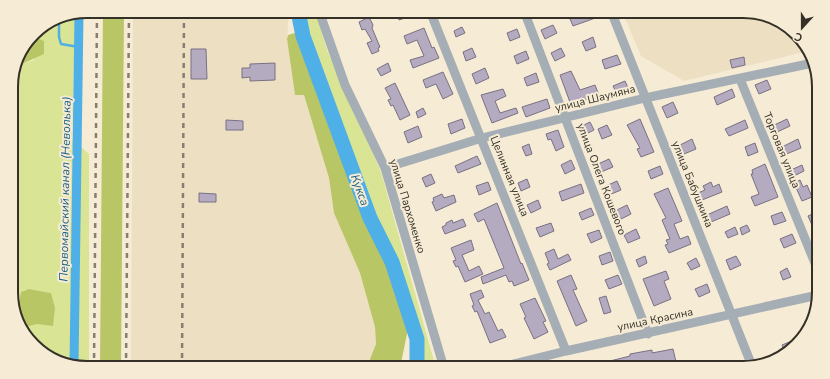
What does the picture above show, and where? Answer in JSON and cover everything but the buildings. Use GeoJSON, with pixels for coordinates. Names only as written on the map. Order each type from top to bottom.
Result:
{"type":"FeatureCollection","features":[{"type":"Feature","properties":{"kind":"street","name":"улица Пархоменко"},"geometry":{"type":"LineString","coordinates":[[321,18],[345,85],[385,168],[442,361]]}},
{"type":"Feature","properties":{"kind":"street","name":"Целинная улица"},"geometry":{"type":"LineString","coordinates":[[433,18],[566,351]]}},
{"type":"Feature","properties":{"kind":"street","name":"улица Олега Кошевого"},"geometry":{"type":"LineString","coordinates":[[527,18],[648,334]]}},
{"type":"Feature","properties":{"kind":"street","name":"улица Бабушкина"},"geometry":{"type":"LineString","coordinates":[[614,18],[733,314],[750,361]]}},
{"type":"Feature","properties":{"kind":"street","name":"улица Шаумяна"},"geometry":{"type":"LineString","coordinates":[[385,168],[482,138],[645,98],[808,64]]}},
{"type":"Feature","properties":{"kind":"street","name":"Торговая улица"},"geometry":{"type":"LineString","coordinates":[[740,79],[812,256]]}},
{"type":"Feature","properties":{"kind":"street","name":"улица Красина"},"geometry":{"type":"LineString","coordinates":[[526,361],[812,296]]}},
{"type":"Feature","properties":{"kind":"shaded area"},"geometry":{"type":"Polygon","coordinates":[[[133,18],[288,18],[287,39],[295,95],[304,95],[329,178],[334,213],[360,273],[375,327],[376,344],[370,361],[131,361],[133,18]]]}},
{"type":"Feature","properties":{"kind":"shaded area"},"geometry":{"type":"Polygon","coordinates":[[[625,18],[757,19],[770,23],[782,30],[782,48],[800,48],[803,52],[684,81],[641,56],[625,18]]]}},
{"type":"Feature","properties":{"kind":"green space"},"geometry":{"type":"Polygon","coordinates":[[[103,18],[124,18],[121,361],[100,361],[103,18]]]}},
{"type":"Feature","properties":{"kind":"green space"},"geometry":{"type":"Polygon","coordinates":[[[304,18],[317,18],[327,50],[381,172],[434,361],[421,361],[419,335],[392,254],[371,211],[305,30],[304,18]]]}},
{"type":"Feature","properties":{"kind":"green space"},"geometry":{"type":"Polygon","coordinates":[[[75,19],[72,139],[89,154],[89,361],[73,360],[52,352],[38,341],[27,327],[37,324],[51,293],[29,289],[21,292],[19,302],[18,82],[22,63],[34,60],[38,39],[41,35],[52,27],[75,19]]]}},
{"type":"Feature","properties":{"kind":"green space"},"geometry":{"type":"Polygon","coordinates":[[[298,32],[348,174],[389,264],[408,329],[401,361],[370,361],[376,344],[375,327],[360,273],[334,213],[329,178],[304,95],[295,95],[287,39],[288,35],[298,32]]]}},
{"type":"Feature","properties":{"kind":"green space"},"geometry":{"type":"Polygon","coordinates":[[[38,38],[44,41],[44,54],[22,63],[25,56],[38,38]]]}},
{"type":"Feature","properties":{"kind":"green space"},"geometry":{"type":"Polygon","coordinates":[[[29,289],[51,293],[55,308],[53,326],[37,324],[27,327],[20,310],[19,302],[21,292],[29,289]]]}},
{"type":"Feature","properties":{"kind":"waterway","name":"Кукса"},"geometry":{"type":"LineString","coordinates":[[299,18],[303,36],[370,218],[392,262],[417,339],[417,361]]}},
{"type":"Feature","properties":{"kind":"waterway","name":"Первомайский канал (Неволька)"},"geometry":{"type":"LineString","coordinates":[[74,360],[79,19]]}},
{"type":"Feature","properties":{"kind":"waterway"},"geometry":{"type":"LineString","coordinates":[[59,24],[59,37],[61,44],[79,47]]}},
{"type":"Feature","properties":{"kind":"railway"},"geometry":{"type":"LineString","coordinates":[[94,361],[97,18]]}},
{"type":"Feature","properties":{"kind":"railway"},"geometry":{"type":"LineString","coordinates":[[126,361],[129,18]]}},
{"type":"Feature","properties":{"kind":"railway"},"geometry":{"type":"LineString","coordinates":[[182,361],[184,18]]}}]}
